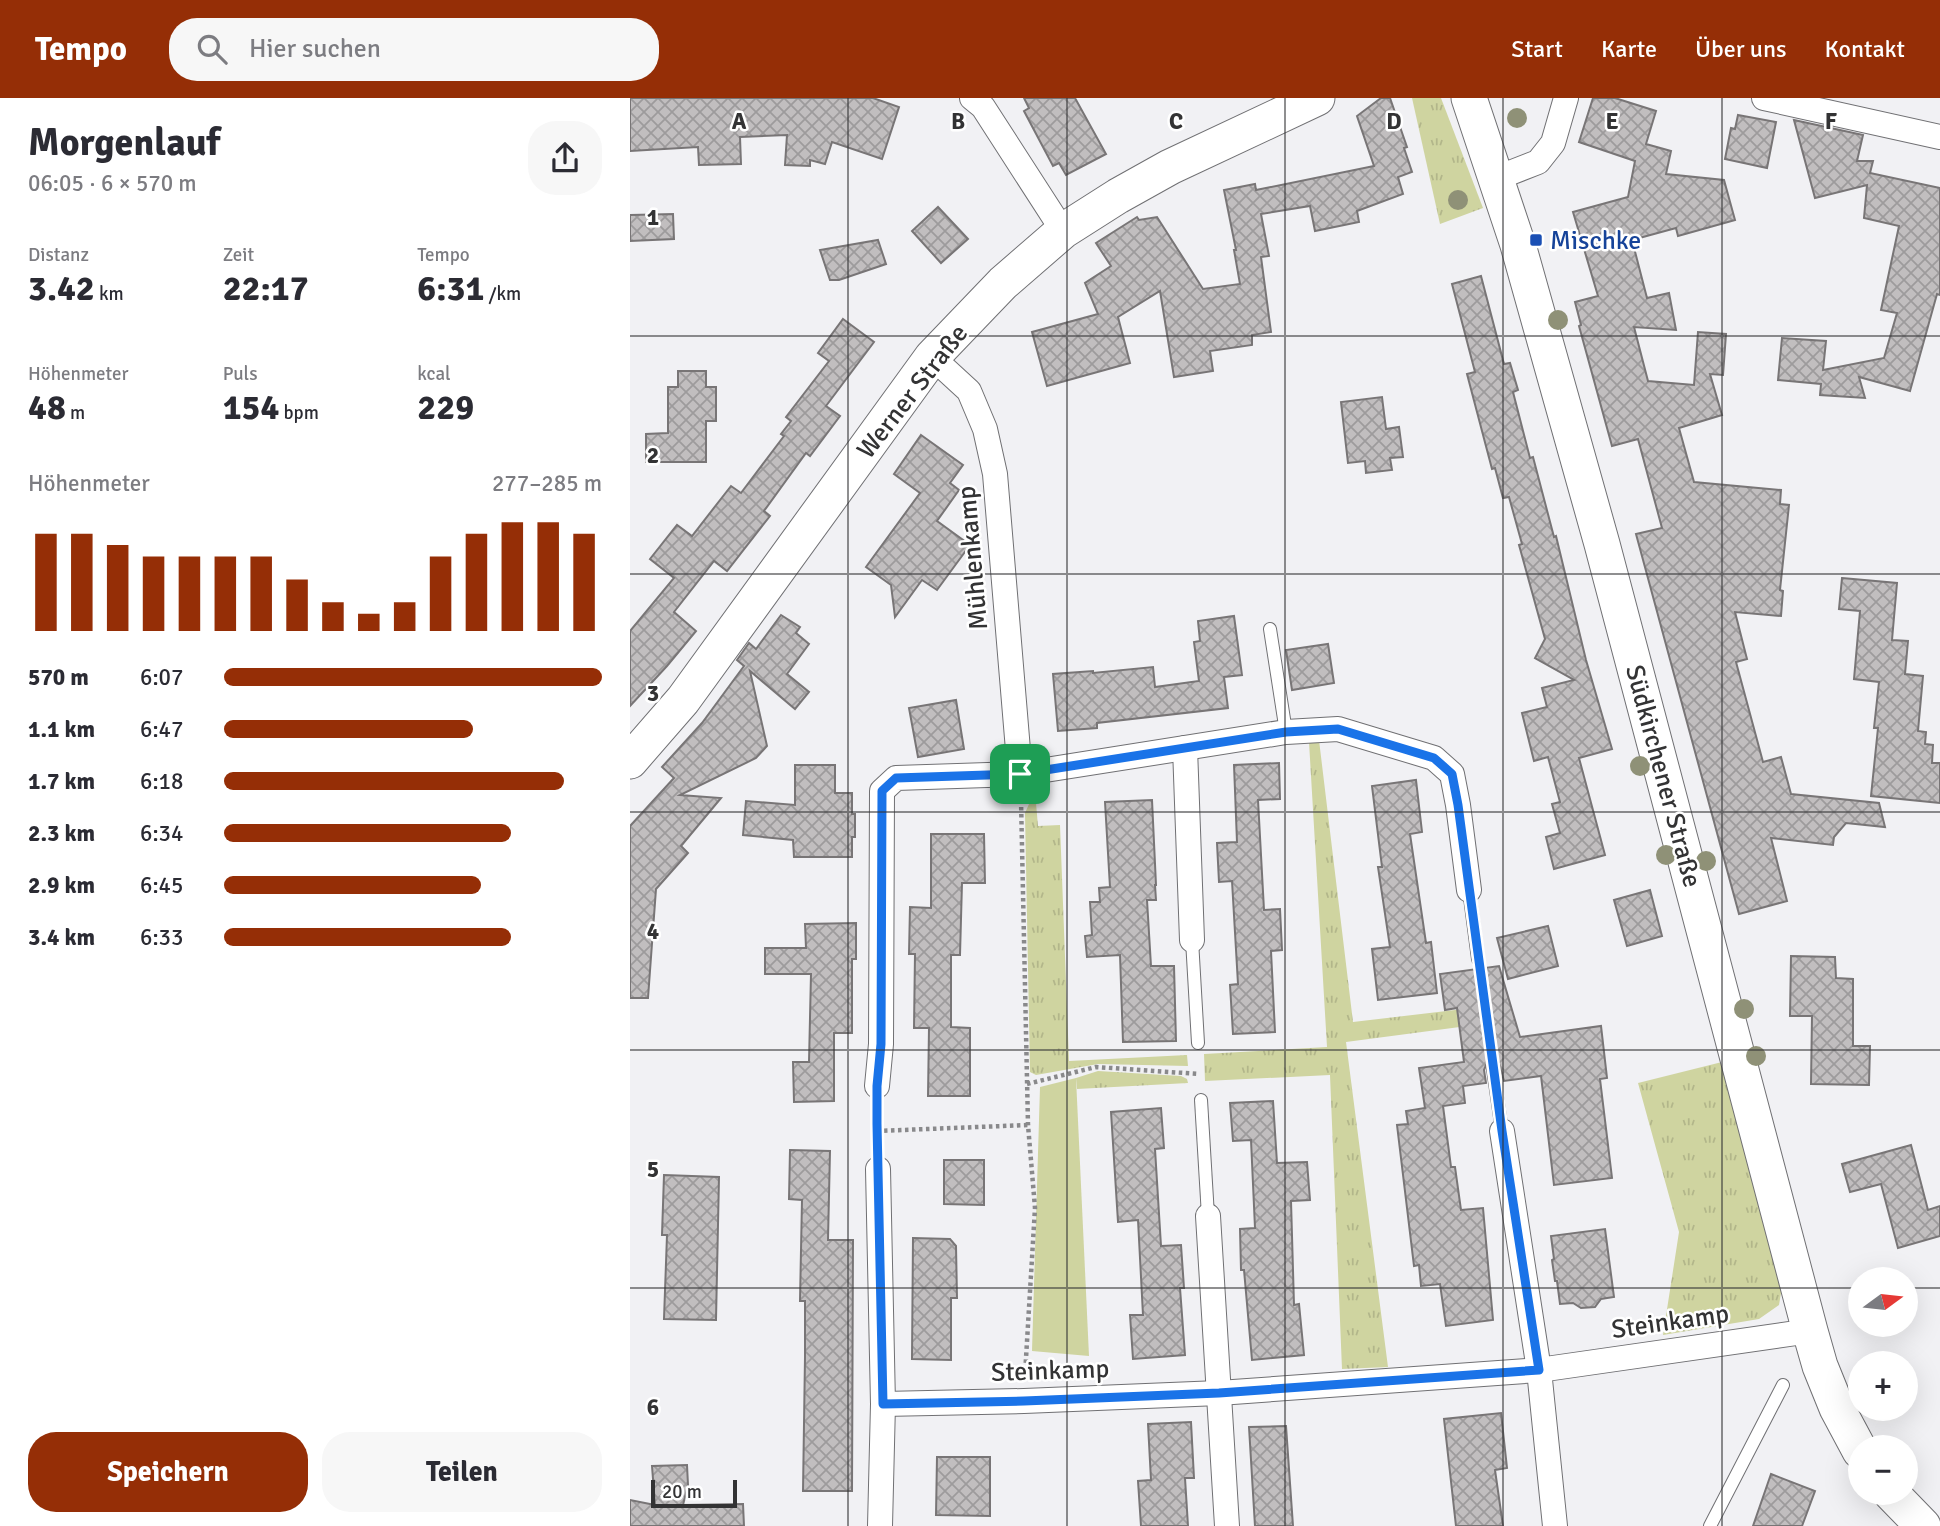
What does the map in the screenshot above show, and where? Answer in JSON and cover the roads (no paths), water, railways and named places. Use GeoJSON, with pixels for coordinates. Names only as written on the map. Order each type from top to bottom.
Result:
{"type":"FeatureCollection","features":[{"type":"Feature","properties":{"kind":"street"},"geometry":{"type":"LineString","coordinates":[[972,98],[983,107],[1063,231]]}},
{"type":"Feature","properties":{"kind":"street","name":"Werner Straße"},"geometry":{"type":"LineString","coordinates":[[630,761],[683,700],[932,357],[1003,283],[1063,231],[1118,196],[1170,167],[1317,98]]}},
{"type":"Feature","properties":{"kind":"street","name":"Südkirchener Straße"},"geometry":{"type":"LineString","coordinates":[[1469,98],[1518,245],[1602,544],[1820,1366],[1851,1435]]}},
{"type":"Feature","properties":{"kind":"street"},"geometry":{"type":"LineString","coordinates":[[1497,178],[1538,162],[1553,143],[1566,98]]}},
{"type":"Feature","properties":{"kind":"street"},"geometry":{"type":"LineString","coordinates":[[1764,98],[1940,136]]}},
{"type":"Feature","properties":{"kind":"street","name":"Mühlenkamp"},"geometry":{"type":"LineString","coordinates":[[932,357],[969,391],[985,429],[995,474],[1020,774]]}},
{"type":"Feature","properties":{"kind":"street"},"geometry":{"type":"LineString","coordinates":[[877,1086],[881,1044],[882,791],[896,778],[1020,774],[1286,732],[1338,729],[1434,758],[1452,774],[1469,890]]}},
{"type":"Feature","properties":{"kind":"street"},"geometry":{"type":"LineString","coordinates":[[1185,748],[1192,940]]}},
{"type":"Feature","properties":{"kind":"street"},"geometry":{"type":"LineString","coordinates":[[1502,1131],[1539,1370],[1555,1526]]}},
{"type":"Feature","properties":{"kind":"street"},"geometry":{"type":"LineString","coordinates":[[878,1169],[883,1404],[880,1526]]}},
{"type":"Feature","properties":{"kind":"street"},"geometry":{"type":"LineString","coordinates":[[1208,1216],[1227,1526]]}},
{"type":"Feature","properties":{"kind":"street","name":"Steinkamp"},"geometry":{"type":"LineString","coordinates":[[883,1404],[1219,1393],[1539,1370],[1810,1331]]}},
{"type":"Feature","properties":{"kind":"street"},"geometry":{"type":"LineString","coordinates":[[1903,1505],[1923,1526]]}},
{"type":"Feature","properties":{"kind":"lane"},"geometry":{"type":"LineString","coordinates":[[1270,629],[1286,732]]}},
{"type":"Feature","properties":{"kind":"lane"},"geometry":{"type":"LineString","coordinates":[[1469,890],[1478,959]]}},
{"type":"Feature","properties":{"kind":"lane"},"geometry":{"type":"LineString","coordinates":[[1192,940],[1198,1043]]}},
{"type":"Feature","properties":{"kind":"lane"},"geometry":{"type":"LineString","coordinates":[[1493,1069],[1502,1131]]}},
{"type":"Feature","properties":{"kind":"lane"},"geometry":{"type":"LineString","coordinates":[[1201,1100],[1208,1216]]}},
{"type":"Feature","properties":{"kind":"lane"},"geometry":{"type":"LineString","coordinates":[[1710,1526],[1783,1385]]}},
{"type":"Feature","properties":{"kind":"place","name":"Mischke"},"geometry":{"type":"Point","coordinates":[1536,240]}}]}
